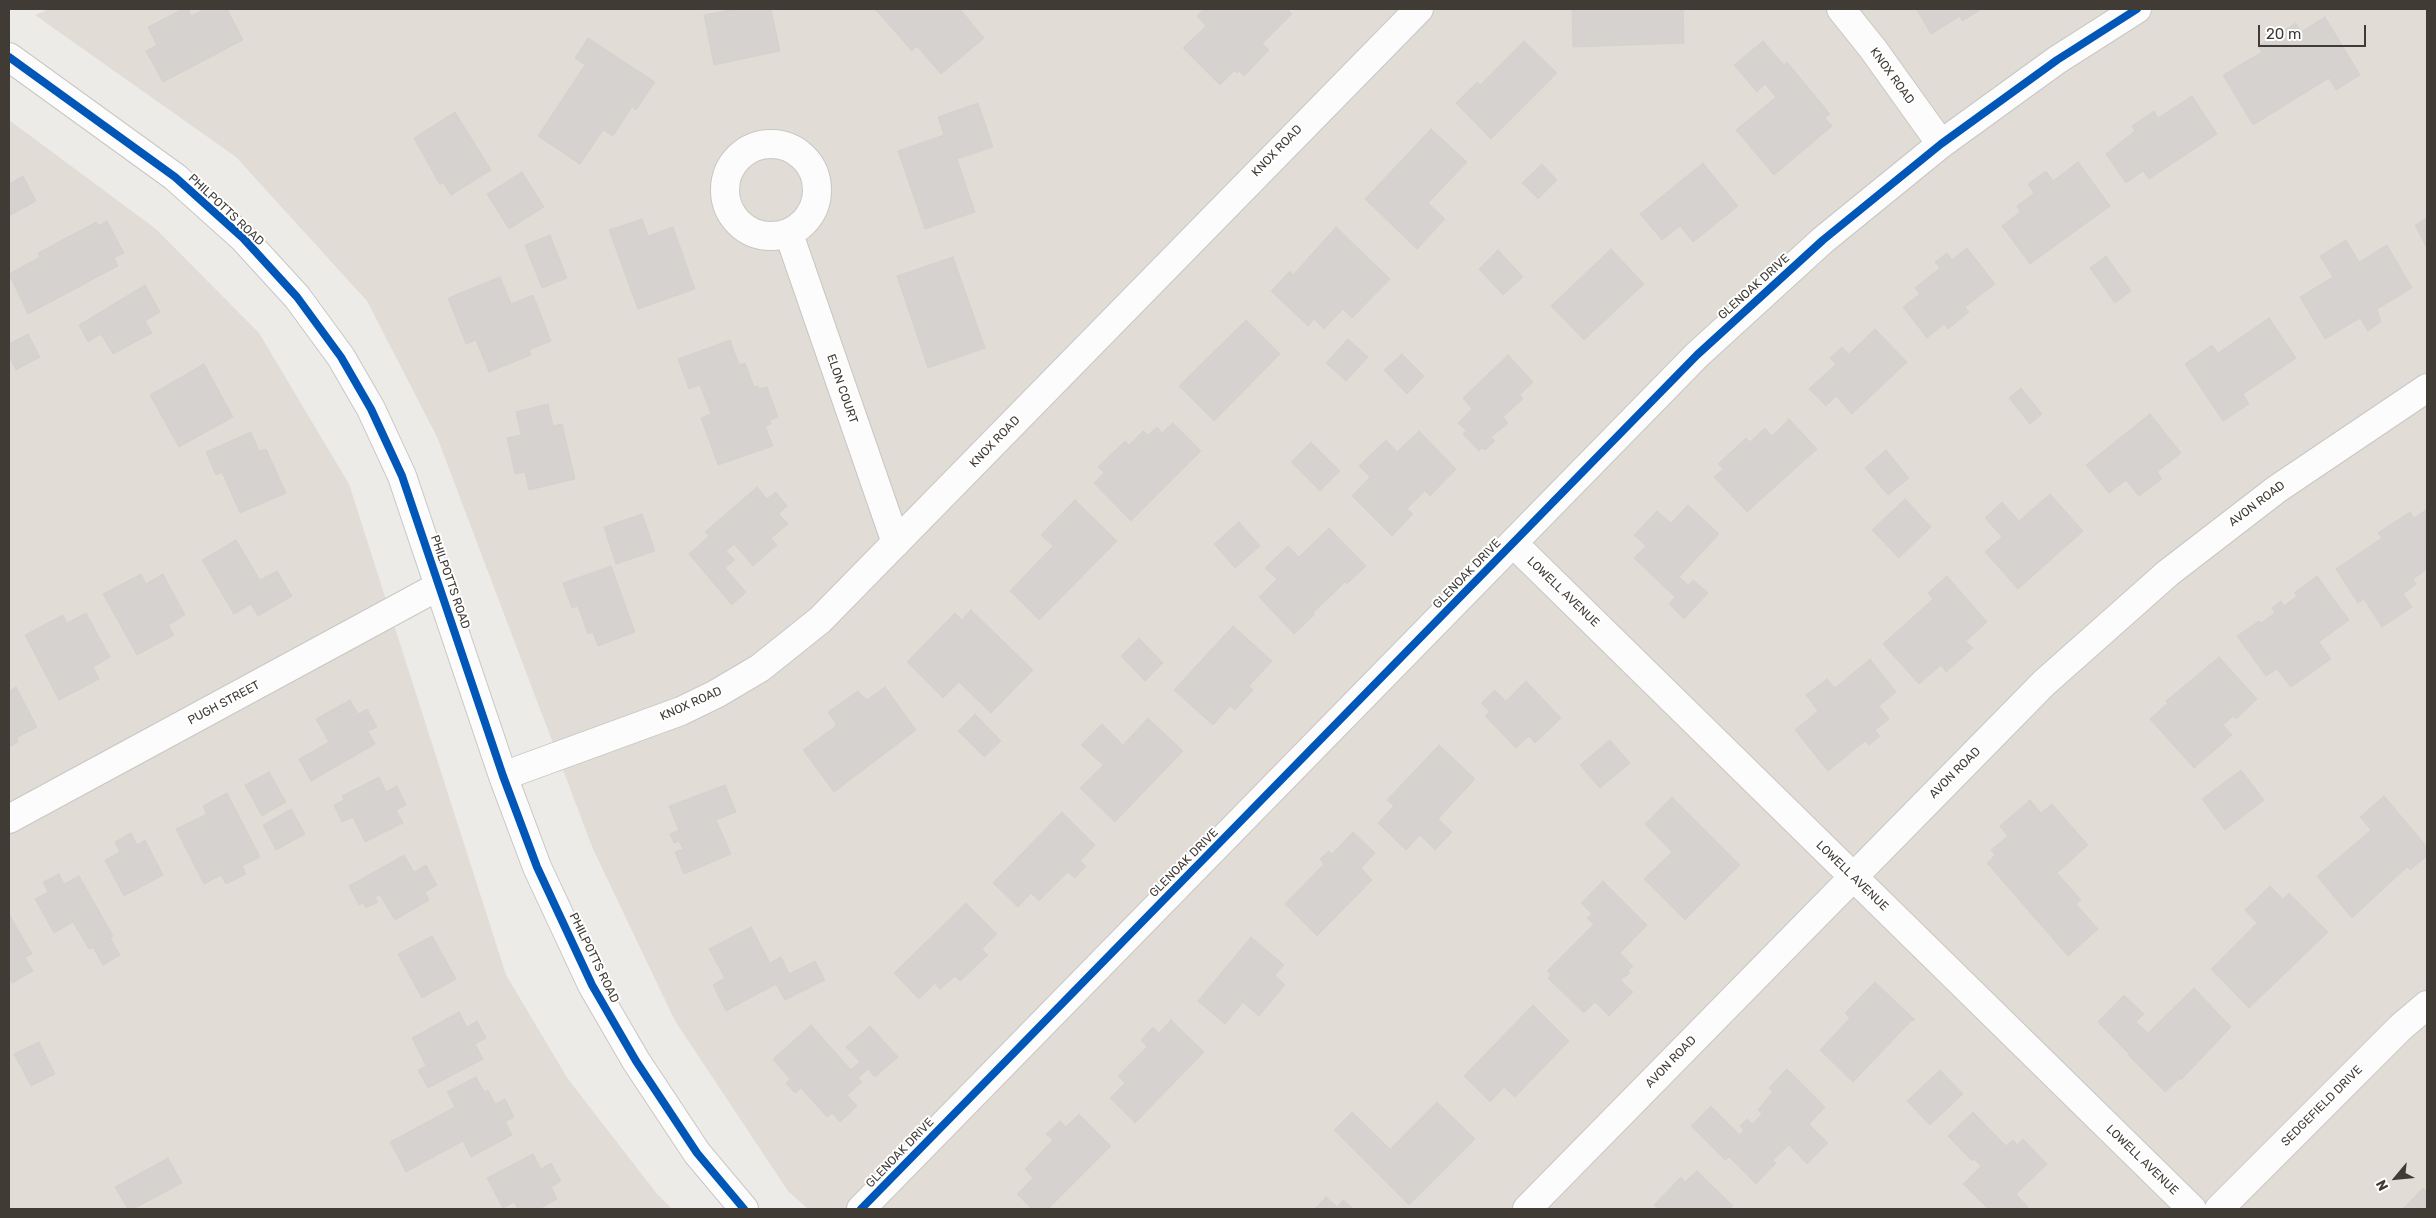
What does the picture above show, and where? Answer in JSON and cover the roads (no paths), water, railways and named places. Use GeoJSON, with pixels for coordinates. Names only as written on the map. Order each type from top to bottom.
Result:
{"type":"FeatureCollection","features":[{"type":"Feature","properties":{"kind":"street","name":"KNOX ROAD"},"geometry":{"type":"LineString","coordinates":[[504,776],[681,711],[760,668],[820,620],[1418,9]]}},
{"type":"Feature","properties":{"kind":"street","name":"KNOX ROAD"},"geometry":{"type":"LineString","coordinates":[[1841,9],[1873,49],[1941,144]]}},
{"type":"Feature","properties":{"kind":"street","name":"GLENOAK DRIVE"},"geometry":{"type":"LineString","coordinates":[[861,1209],[1697,355],[1823,240],[1941,144],[2057,60],[2137,9]]}},
{"type":"Feature","properties":{"kind":"street","name":"PHILPOTTS ROAD"},"geometry":{"type":"LineString","coordinates":[[9,57],[175,177],[243,238],[297,297],[341,357],[371,409],[402,476],[537,867],[592,986],[636,1061],[697,1153],[744,1209]]}},
{"type":"Feature","properties":{"kind":"street","name":"ELON COURT"},"geometry":{"type":"LineString","coordinates":[[789,234],[896,543]]}},
{"type":"Feature","properties":{"kind":"street","name":"AVON ROAD"},"geometry":{"type":"LineString","coordinates":[[1527,1209],[2044,683],[2168,574],[2277,489],[2427,388]]}},
{"type":"Feature","properties":{"kind":"street","name":"LOWELL AVENUE"},"geometry":{"type":"LineString","coordinates":[[1513,543],[2192,1209]]}},
{"type":"Feature","properties":{"kind":"street","name":"PUGH STREET"},"geometry":{"type":"LineString","coordinates":[[9,819],[439,586]]}},
{"type":"Feature","properties":{"kind":"street","name":"SEDGEFIELD DRIVE"},"geometry":{"type":"LineString","coordinates":[[2219,1209],[2401,1027],[2427,1005]]}}]}
